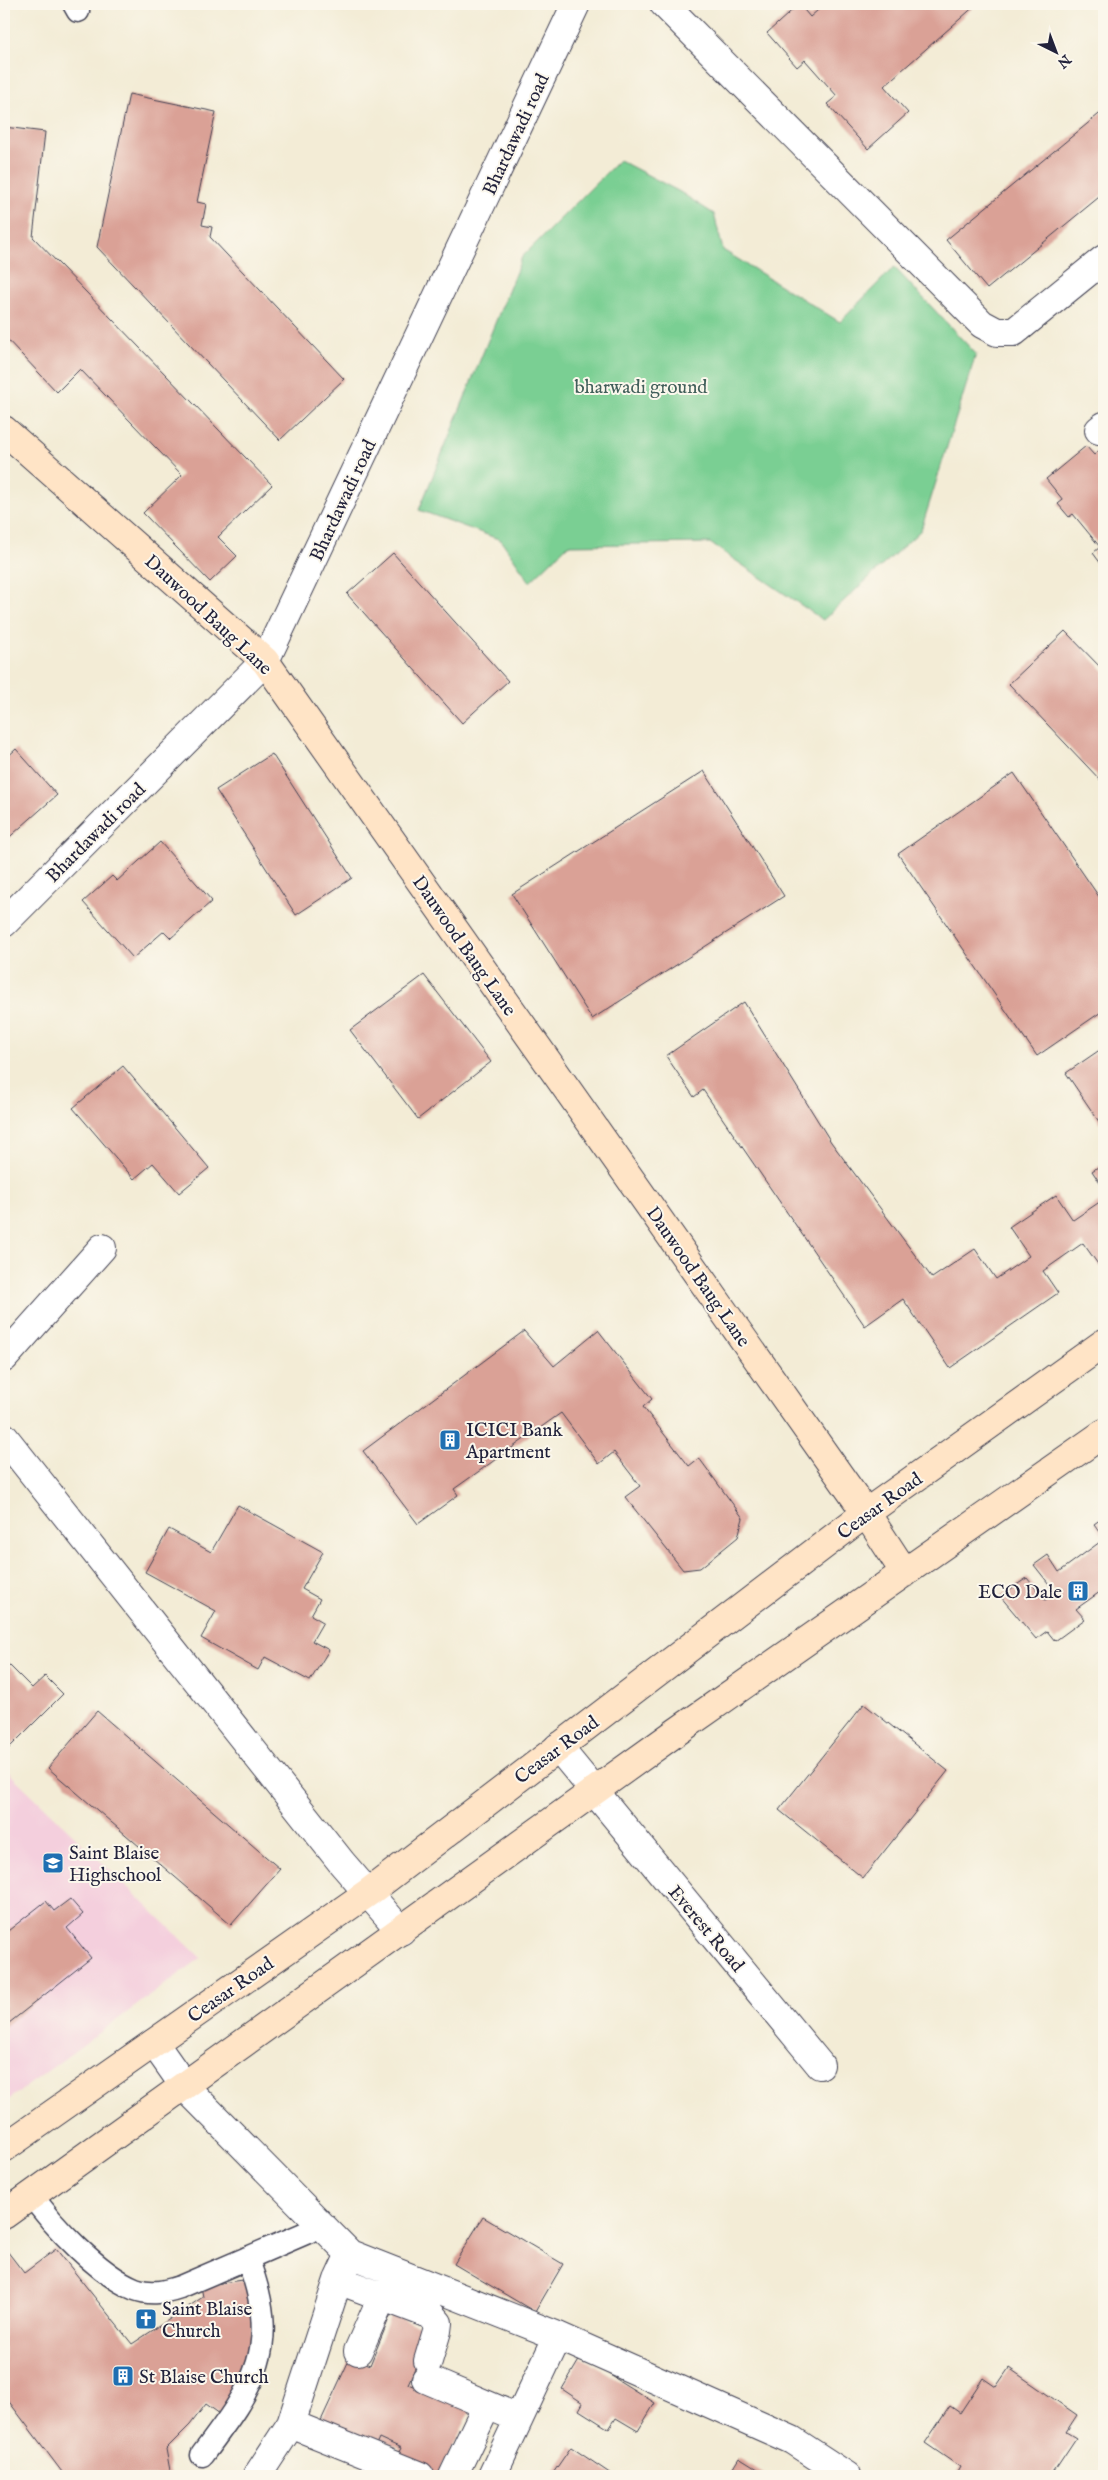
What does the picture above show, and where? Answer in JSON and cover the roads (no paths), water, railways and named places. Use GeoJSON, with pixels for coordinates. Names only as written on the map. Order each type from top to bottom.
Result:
{"type":"FeatureCollection","features":[{"type":"Feature","properties":{"kind":"main road","name":"Dauwood Baug Lane"},"geometry":{"type":"LineString","coordinates":[[4,430],[265,661],[866,1514],[905,1573]]}},
{"type":"Feature","properties":{"kind":"main road","name":"Ceasar Road"},"geometry":{"type":"LineString","coordinates":[[4,2148],[369,1892],[866,1514],[1104,1343]]}},
{"type":"Feature","properties":{"kind":"main road"},"geometry":{"type":"LineString","coordinates":[[4,2215],[594,1792],[1104,1433]]}},
{"type":"Feature","properties":{"kind":"street","name":"Bhardawadi road"},"geometry":{"type":"LineString","coordinates":[[4,923],[265,661],[576,4]]}},
{"type":"Feature","properties":{"kind":"street"},"geometry":{"type":"LineString","coordinates":[[664,4],[982,324],[997,332],[1014,332],[1104,259]]}},
{"type":"Feature","properties":{"kind":"street"},"geometry":{"type":"LineString","coordinates":[[4,1358],[102,1248]]}},
{"type":"Feature","properties":{"kind":"street"},"geometry":{"type":"LineString","coordinates":[[4,1437],[342,1863],[401,1931]]}},
{"type":"Feature","properties":{"kind":"street","name":"Everest Road"},"geometry":{"type":"LineString","coordinates":[[558,1747],[820,2065]]}},
{"type":"Feature","properties":{"kind":"street"},"geometry":{"type":"LineString","coordinates":[[154,2043],[184,2086],[350,2254],[558,2336],[792,2440],[847,2476]]}},
{"type":"Feature","properties":{"kind":"street"},"geometry":{"type":"LineString","coordinates":[[257,2476],[291,2424],[338,2280],[350,2254]]}},
{"type":"Feature","properties":{"kind":"street"},"geometry":{"type":"LineString","coordinates":[[338,2280],[431,2316],[438,2323],[427,2370],[487,2405],[518,2418]]}},
{"type":"Feature","properties":{"kind":"street"},"geometry":{"type":"LineString","coordinates":[[358,2351],[382,2297]]}},
{"type":"Feature","properties":{"kind":"street"},"geometry":{"type":"LineString","coordinates":[[492,2476],[558,2336]]}},
{"type":"Feature","properties":{"kind":"street"},"geometry":{"type":"LineString","coordinates":[[454,2476],[487,2405]]}},
{"type":"Feature","properties":{"kind":"street"},"geometry":{"type":"LineString","coordinates":[[291,2424],[420,2476]]}},
{"type":"Feature","properties":{"kind":"lane"},"geometry":{"type":"LineString","coordinates":[[31,2194],[53,2223],[99,2266],[135,2288],[150,2292],[164,2292],[322,2226]]}},
{"type":"Feature","properties":{"kind":"lane"},"geometry":{"type":"LineString","coordinates":[[202,2455],[238,2407],[260,2359],[264,2322],[256,2280],[248,2258]]}},
{"type":"Feature","properties":{"kind":"place","name":"ICICI Bank Apartment"},"geometry":{"type":"Point","coordinates":[450,1440]}},
{"type":"Feature","properties":{"kind":"place","name":"ECO Dale"},"geometry":{"type":"Point","coordinates":[1078,1591]}},
{"type":"Feature","properties":{"kind":"place","name":"Saint Blaise Highschool"},"geometry":{"type":"Point","coordinates":[53,1863]}},
{"type":"Feature","properties":{"kind":"place","name":"Saint Blaise Church"},"geometry":{"type":"Point","coordinates":[146,2319]}},
{"type":"Feature","properties":{"kind":"place","name":"St Blaise Church"},"geometry":{"type":"Point","coordinates":[123,2376]}},
{"type":"Feature","properties":{"kind":"park label","name":"bharwadi ground"},"geometry":{"type":"Point","coordinates":[641,386]}}]}
